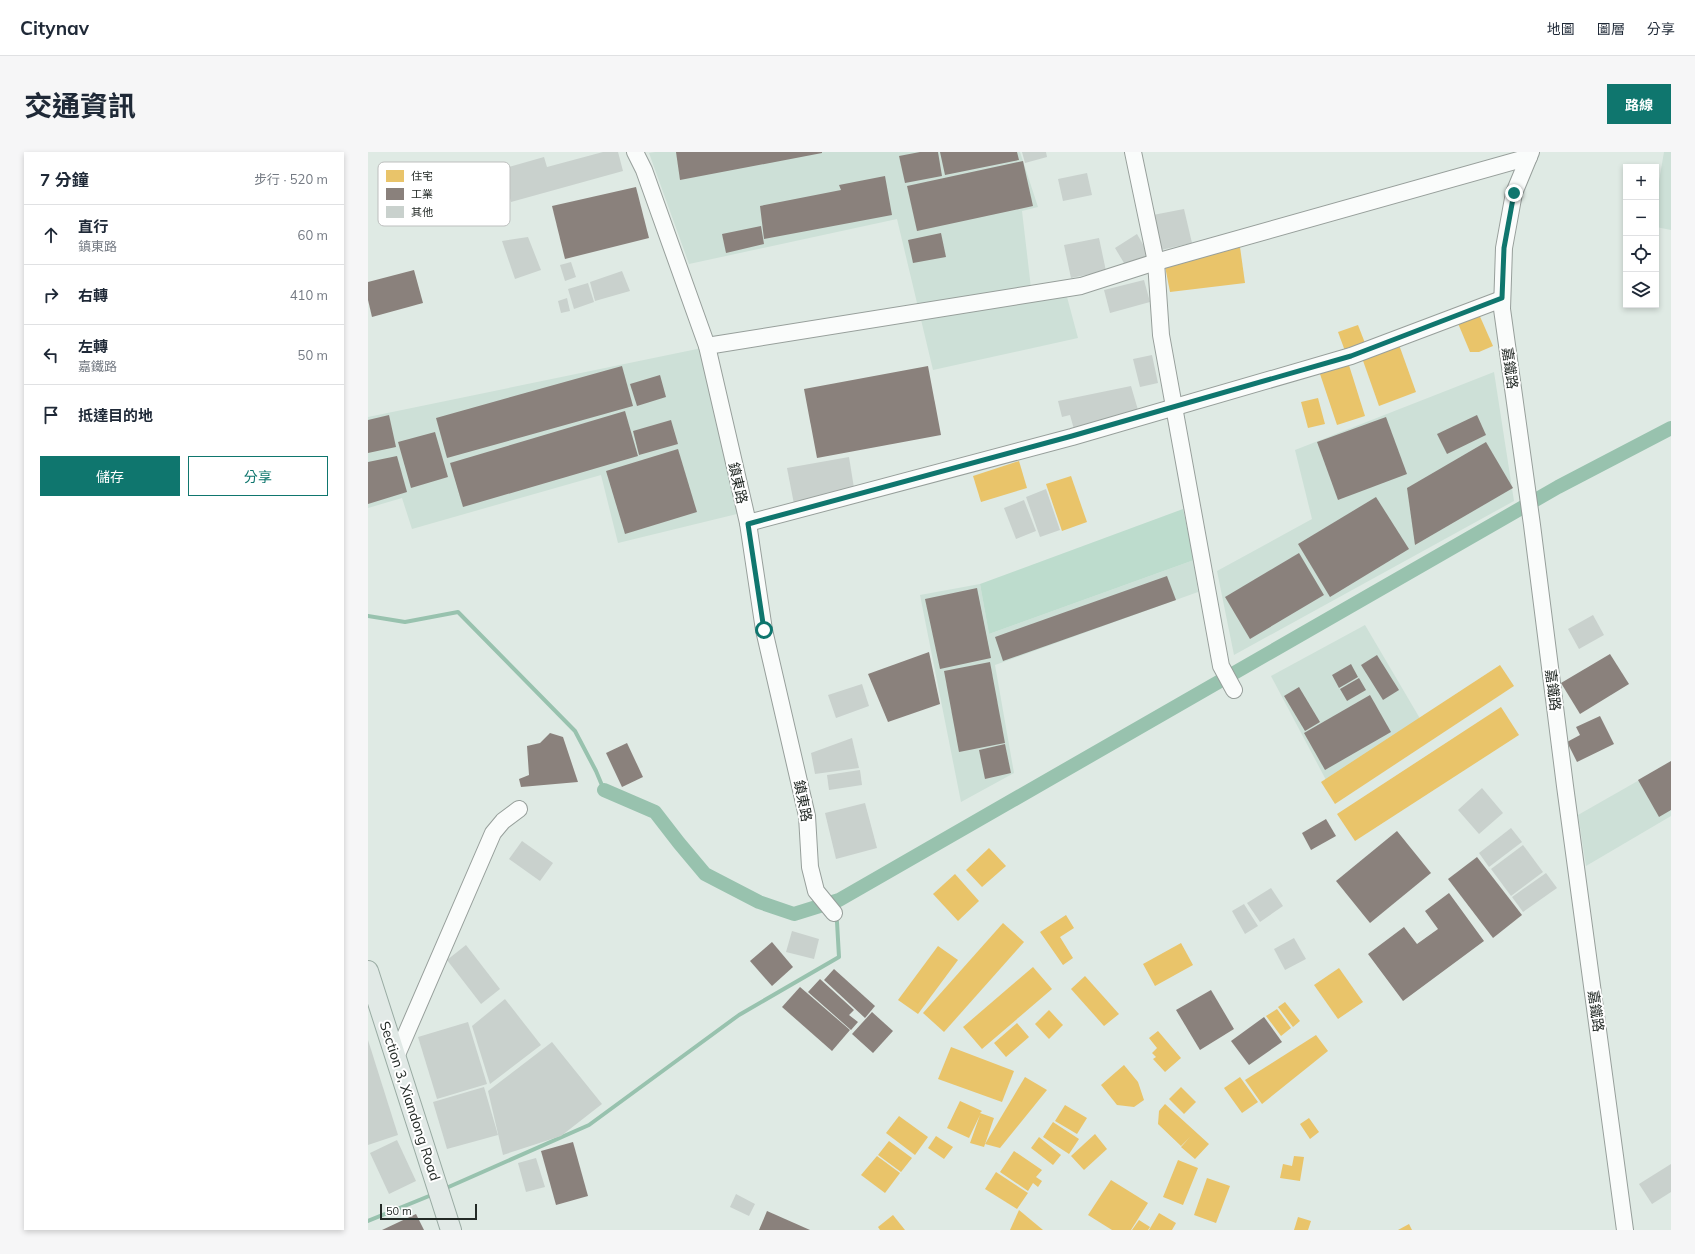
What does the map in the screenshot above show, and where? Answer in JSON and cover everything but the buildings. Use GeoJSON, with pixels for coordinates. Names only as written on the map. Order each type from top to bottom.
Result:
{"type":"FeatureCollection","features":[{"type":"Feature","properties":{"kind":"main road","name":"Section 3, Xiandong Road"},"geometry":{"type":"LineString","coordinates":[[368,971],[451,1230]]}},
{"type":"Feature","properties":{"kind":"street","name":"鎮東路"},"geometry":{"type":"LineString","coordinates":[[635,152],[644,170],[707,346],[748,524],[764,630],[807,816],[810,867],[816,891],[834,913]]}},
{"type":"Feature","properties":{"kind":"street"},"geometry":{"type":"LineString","coordinates":[[1133,152],[1156,262],[1161,335],[1221,666],[1232,685]]}},
{"type":"Feature","properties":{"kind":"street"},"geometry":{"type":"LineString","coordinates":[[707,346],[1081,286],[1156,262],[1530,154]]}},
{"type":"Feature","properties":{"kind":"street","name":"嘉鐵路"},"geometry":{"type":"LineString","coordinates":[[1530,154],[1514,193],[1504,248],[1502,309],[1625,1230]]}},
{"type":"Feature","properties":{"kind":"street"},"geometry":{"type":"LineString","coordinates":[[748,524],[1174,408],[1351,356],[1502,298]]}},
{"type":"Feature","properties":{"kind":"street"},"geometry":{"type":"LineString","coordinates":[[396,1057],[493,833],[503,821],[519,809]]}},
{"type":"Feature","properties":{"kind":"shaded area"},"geometry":{"type":"Polygon","coordinates":[[[1020,152],[1038,207],[1022,211],[1031,288],[1063,282],[1078,338],[933,370],[897,219],[689,264],[649,153],[1020,152]]]}},
{"type":"Feature","properties":{"kind":"shaded area"},"geometry":{"type":"Polygon","coordinates":[[[1664,152],[1671,152],[1671,230],[1659,228],[1659,181],[1664,152]]]}},
{"type":"Feature","properties":{"kind":"shaded area"},"geometry":{"type":"Polygon","coordinates":[[[702,348],[741,513],[618,543],[601,475],[412,529],[402,498],[368,508],[368,417],[702,348]]]}},
{"type":"Feature","properties":{"kind":"shaded area"},"geometry":{"type":"Polygon","coordinates":[[[1494,372],[1514,501],[1234,655],[1217,571],[1312,519],[1295,450],[1494,372]]]}},
{"type":"Feature","properties":{"kind":"shaded area"},"geometry":{"type":"Polygon","coordinates":[[[1183,509],[1194,560],[989,634],[980,584],[1183,509]]]}},
{"type":"Feature","properties":{"kind":"shaded area"},"geometry":{"type":"Polygon","coordinates":[[[1194,560],[1198,592],[995,665],[1014,773],[961,802],[920,595],[980,584],[989,634],[1194,560]]]}},
{"type":"Feature","properties":{"kind":"shaded area"},"geometry":{"type":"Polygon","coordinates":[[[1365,625],[1422,722],[1326,780],[1271,676],[1365,625]]]}},
{"type":"Feature","properties":{"kind":"shaded area"},"geometry":{"type":"Polygon","coordinates":[[[1671,762],[1671,816],[1586,866],[1578,815],[1671,762]]]}},
{"type":"Feature","properties":{"kind":"waterway"},"geometry":{"type":"LineString","coordinates":[[604,790],[655,812],[705,874],[759,902],[794,914],[839,900],[1558,487],[1671,428]]}},
{"type":"Feature","properties":{"kind":"waterway"},"geometry":{"type":"LineString","coordinates":[[368,616],[405,622],[458,612],[575,731],[596,771],[604,790]]}},
{"type":"Feature","properties":{"kind":"waterway"},"geometry":{"type":"LineString","coordinates":[[444,1189],[589,1125],[739,1015],[839,957],[837,922],[834,916]]}},
{"type":"Feature","properties":{"kind":"waterway"},"geometry":{"type":"LineString","coordinates":[[368,1221],[434,1194]]}},
{"type":"Feature","properties":{"kind":"route"},"geometry":{"type":"LineString","coordinates":[[764,630],[748,524],[1174,408],[1351,356],[1455,318],[1502,298],[1504,248],[1514,193]]}}]}
